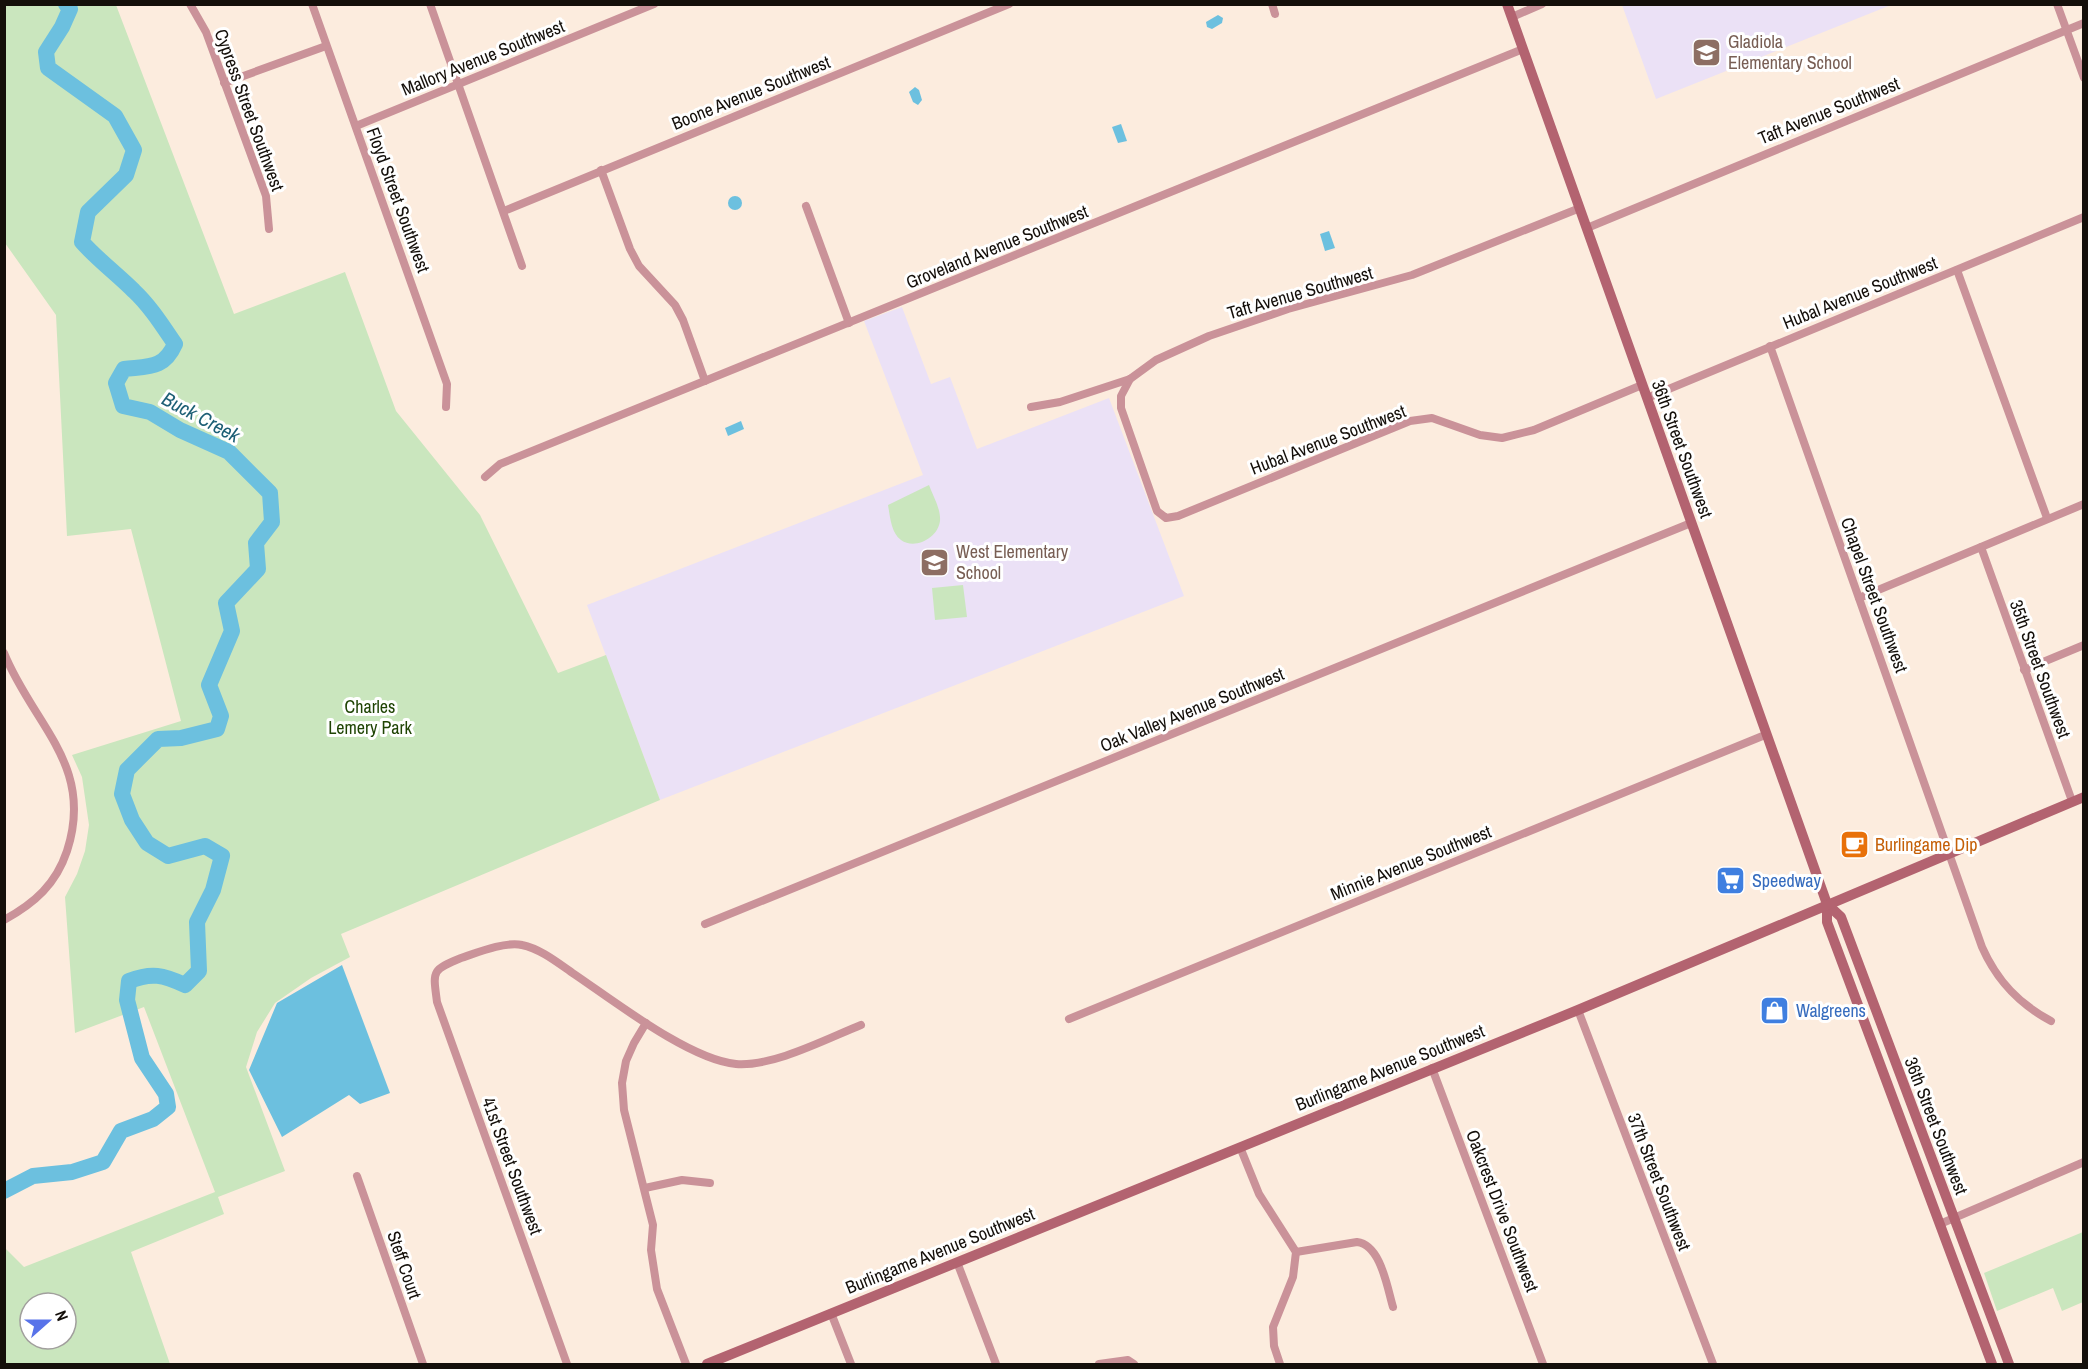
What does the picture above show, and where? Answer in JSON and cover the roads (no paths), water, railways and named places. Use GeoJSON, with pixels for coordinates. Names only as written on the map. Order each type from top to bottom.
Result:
{"type":"FeatureCollection","features":[{"type":"Feature","properties":{"kind":"street","name":"Cypress Street Southwest"},"geometry":{"type":"LineString","coordinates":[[190,4],[206,32],[266,196],[269,229]]}},
{"type":"Feature","properties":{"kind":"street","name":"Floyd Street Southwest"},"geometry":{"type":"LineString","coordinates":[[312,4],[447,384],[446,407]]}},
{"type":"Feature","properties":{"kind":"street"},"geometry":{"type":"LineString","coordinates":[[430,4],[522,266]]}},
{"type":"Feature","properties":{"kind":"street","name":"Mallory Avenue Southwest"},"geometry":{"type":"LineString","coordinates":[[356,126],[654,4]]}},
{"type":"Feature","properties":{"kind":"street","name":"Boone Avenue Southwest"},"geometry":{"type":"LineString","coordinates":[[504,211],[1009,4]]}},
{"type":"Feature","properties":{"kind":"street"},"geometry":{"type":"LineString","coordinates":[[1272,4],[1275,14]]}},
{"type":"Feature","properties":{"kind":"street","name":"36th Street Southwest"},"geometry":{"type":"LineString","coordinates":[[1507,4],[1765,735],[1827,904],[1827,922],[1992,1365]]}},
{"type":"Feature","properties":{"kind":"street"},"geometry":{"type":"LineString","coordinates":[[1512,17],[1542,4]]}},
{"type":"Feature","properties":{"kind":"street"},"geometry":{"type":"LineString","coordinates":[[2057,4],[2084,78]]}},
{"type":"Feature","properties":{"kind":"street","name":"Taft Avenue Southwest"},"geometry":{"type":"LineString","coordinates":[[1587,228],[2084,23]]}},
{"type":"Feature","properties":{"kind":"street"},"geometry":{"type":"LineString","coordinates":[[224,83],[326,46]]}},
{"type":"Feature","properties":{"kind":"street","name":"Groveland Avenue Southwest"},"geometry":{"type":"LineString","coordinates":[[485,477],[500,465],[1523,49]]}},
{"type":"Feature","properties":{"kind":"street"},"geometry":{"type":"LineString","coordinates":[[601,170],[630,249],[639,266],[675,305],[683,320],[705,381]]}},
{"type":"Feature","properties":{"kind":"street"},"geometry":{"type":"LineString","coordinates":[[806,206],[849,323]]}},
{"type":"Feature","properties":{"kind":"street","name":"Taft Avenue Southwest"},"geometry":{"type":"LineString","coordinates":[[1031,407],[1060,402],[1130,379],[1156,360],[1209,336],[1288,309],[1412,275],[1580,208]]}},
{"type":"Feature","properties":{"kind":"street","name":"Hubal Avenue Southwest"},"geometry":{"type":"LineString","coordinates":[[1647,398],[2084,217]]}},
{"type":"Feature","properties":{"kind":"street"},"geometry":{"type":"LineString","coordinates":[[1957,270],[2048,518]]}},
{"type":"Feature","properties":{"kind":"street","name":"Chapel Street Southwest"},"geometry":{"type":"LineString","coordinates":[[1770,346],[1982,947],[1997,976],[2020,1001],[2051,1021]]}},
{"type":"Feature","properties":{"kind":"street","name":"Hubal Avenue Southwest"},"geometry":{"type":"LineString","coordinates":[[1130,379],[1121,396],[1121,408],[1157,511],[1166,518],[1178,516],[1410,421],[1432,418],[1480,435],[1502,438],[1534,430],[1642,385]]}},
{"type":"Feature","properties":{"kind":"street"},"geometry":{"type":"LineString","coordinates":[[1858,598],[2084,504]]}},
{"type":"Feature","properties":{"kind":"street","name":"Oak Valley Avenue Southwest"},"geometry":{"type":"LineString","coordinates":[[705,924],[1691,523]]}},
{"type":"Feature","properties":{"kind":"street","name":"35th Street Southwest"},"geometry":{"type":"LineString","coordinates":[[1981,547],[2072,801]]}},
{"type":"Feature","properties":{"kind":"street"},"geometry":{"type":"LineString","coordinates":[[2024,669],[2084,645]]}},
{"type":"Feature","properties":{"kind":"street"},"geometry":{"type":"LineString","coordinates":[[4,653],[24,692],[57,745],[71,778],[75,805],[73,832],[61,869],[33,902],[4,920]]}},
{"type":"Feature","properties":{"kind":"street","name":"Minnie Avenue Southwest"},"geometry":{"type":"LineString","coordinates":[[1069,1019],[1765,735]]}},
{"type":"Feature","properties":{"kind":"street","name":"Burlingame Avenue Southwest"},"geometry":{"type":"LineString","coordinates":[[707,1365],[1578,1010],[2084,797]]}},
{"type":"Feature","properties":{"kind":"street","name":"36th Street Southwest"},"geometry":{"type":"LineString","coordinates":[[1827,904],[1840,917],[2009,1365]]}},
{"type":"Feature","properties":{"kind":"street","name":"41st Street Southwest"},"geometry":{"type":"LineString","coordinates":[[567,1365],[437,1002],[434,976],[440,967],[486,949],[521,944],[543,954],[646,1023]]}},
{"type":"Feature","properties":{"kind":"street","name":"37th Street Southwest"},"geometry":{"type":"LineString","coordinates":[[1578,1010],[1713,1365]]}},
{"type":"Feature","properties":{"kind":"street"},"geometry":{"type":"LineString","coordinates":[[1864,1020],[1872,1024],[1892,1056]]}},
{"type":"Feature","properties":{"kind":"street"},"geometry":{"type":"LineString","coordinates":[[686,1365],[657,1289],[651,1250],[653,1225],[624,1110],[622,1083],[626,1061],[634,1043],[646,1023],[695,1052],[735,1064],[753,1064],[775,1059],[861,1025]]}},
{"type":"Feature","properties":{"kind":"street","name":"Oakcrest Drive Southwest"},"geometry":{"type":"LineString","coordinates":[[1432,1068],[1543,1365]]}},
{"type":"Feature","properties":{"kind":"street"},"geometry":{"type":"LineString","coordinates":[[1240,1147],[1259,1194],[1296,1251],[1293,1277],[1273,1327],[1274,1346],[1280,1365]]}},
{"type":"Feature","properties":{"kind":"street"},"geometry":{"type":"LineString","coordinates":[[1940,1224],[2084,1162]]}},
{"type":"Feature","properties":{"kind":"street","name":"Steff Court"},"geometry":{"type":"LineString","coordinates":[[357,1176],[423,1365]]}},
{"type":"Feature","properties":{"kind":"street"},"geometry":{"type":"LineString","coordinates":[[645,1188],[682,1180],[710,1183]]}},
{"type":"Feature","properties":{"kind":"street"},"geometry":{"type":"LineString","coordinates":[[1296,1251],[1356,1242],[1364,1243],[1376,1256],[1394,1307]]}},
{"type":"Feature","properties":{"kind":"street"},"geometry":{"type":"LineString","coordinates":[[957,1262],[996,1365]]}},
{"type":"Feature","properties":{"kind":"street"},"geometry":{"type":"LineString","coordinates":[[831,1313],[851,1365]]}},
{"type":"Feature","properties":{"kind":"street"},"geometry":{"type":"LineString","coordinates":[[1099,1365],[1128,1360],[1134,1365]]}},
{"type":"Feature","properties":{"kind":"water"},"geometry":{"type":"Polygon","coordinates":[[[1218,15],[1223,18],[1222,23],[1212,29],[1207,27],[1206,22],[1218,15]]]}},
{"type":"Feature","properties":{"kind":"water"},"geometry":{"type":"Polygon","coordinates":[[[915,87],[919,90],[922,100],[918,105],[913,102],[909,92],[915,87]]]}},
{"type":"Feature","properties":{"kind":"water"},"geometry":{"type":"Polygon","coordinates":[[[1121,124],[1127,141],[1118,143],[1112,127],[1121,124]]]}},
{"type":"Feature","properties":{"kind":"water"},"geometry":{"type":"Polygon","coordinates":[[[735,196],[740,198],[742,203],[740,208],[735,210],[730,208],[728,203],[730,198],[735,196]]]}},
{"type":"Feature","properties":{"kind":"water"},"geometry":{"type":"Polygon","coordinates":[[[1329,231],[1335,248],[1325,251],[1320,234],[1329,231]]]}},
{"type":"Feature","properties":{"kind":"water"},"geometry":{"type":"Polygon","coordinates":[[[741,421],[744,429],[728,436],[725,428],[741,421]]]}},
{"type":"Feature","properties":{"kind":"water"},"geometry":{"type":"Polygon","coordinates":[[[342,965],[390,1093],[360,1104],[349,1095],[282,1137],[249,1070],[277,1003],[342,965]]]}},
{"type":"Feature","properties":{"kind":"waterway","name":"Buck Creek"},"geometry":{"type":"LineString","coordinates":[[4,1191],[33,1176],[72,1172],[103,1162],[121,1131],[153,1119],[168,1107],[166,1094],[142,1058],[127,1000],[129,981],[144,976],[157,976],[185,985],[199,971],[197,922],[213,890],[222,856],[205,846],[168,856],[147,843],[132,820],[122,794],[127,770],[158,739],[181,738],[217,729],[221,716],[209,685],[232,631],[226,603],[258,569],[256,543],[272,522],[270,493],[229,452],[180,430],[150,412],[123,406],[116,383],[124,369],[155,365],[166,358],[175,344],[140,297],[82,242],[88,212],[126,175],[134,150],[115,116],[48,68],[46,52],[70,9],[66,4]]}},
{"type":"Feature","properties":{"kind":"place","name":"Gladiola Elementary School"},"geometry":{"type":"Point","coordinates":[1707,52]}},
{"type":"Feature","properties":{"kind":"place","name":"West Elementary School"},"geometry":{"type":"Point","coordinates":[935,562]}},
{"type":"Feature","properties":{"kind":"place","name":"Burlingame Dip"},"geometry":{"type":"Point","coordinates":[1854,845]}},
{"type":"Feature","properties":{"kind":"place","name":"Speedway"},"geometry":{"type":"Point","coordinates":[1731,881]}},
{"type":"Feature","properties":{"kind":"place","name":"Walgreens"},"geometry":{"type":"Point","coordinates":[1775,1011]}},
{"type":"Feature","properties":{"kind":"park label","name":"Charles Lemery Park"},"geometry":{"type":"Point","coordinates":[370,717]}}]}
